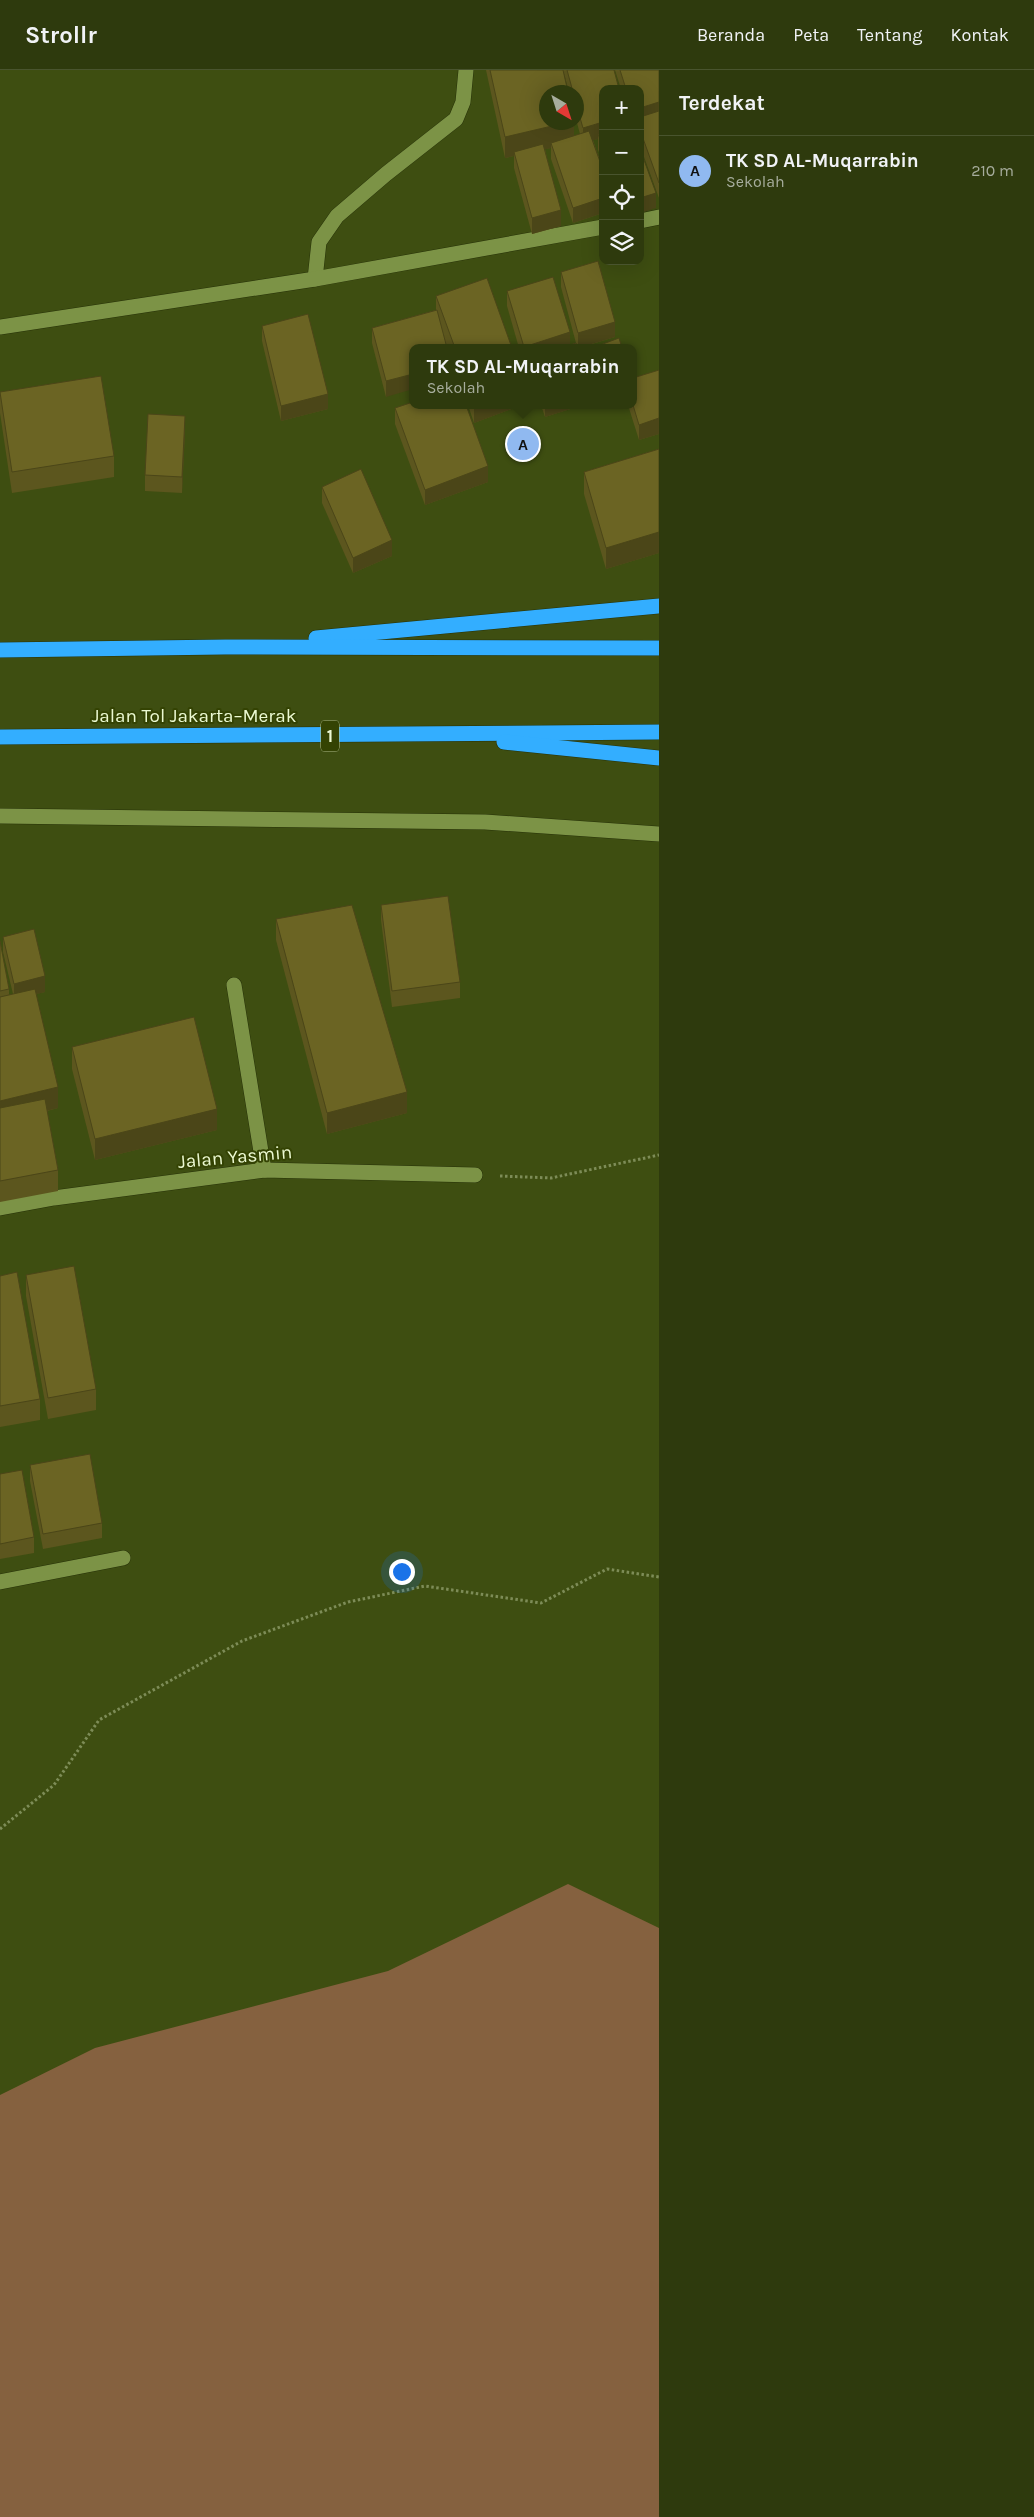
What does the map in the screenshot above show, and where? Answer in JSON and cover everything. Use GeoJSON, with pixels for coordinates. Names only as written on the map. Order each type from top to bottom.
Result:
{"type":"FeatureCollection","features":[{"type":"Feature","properties":{"kind":"highway"},"geometry":{"type":"LineString","coordinates":[[225,647],[659,606]]}},
{"type":"Feature","properties":{"kind":"highway"},"geometry":{"type":"LineString","coordinates":[[0,650],[225,647],[659,648]]}},
{"type":"Feature","properties":{"kind":"highway","name":"Jalan Tol Jakarta–Merak"},"geometry":{"type":"LineString","coordinates":[[0,738],[659,732]]}},
{"type":"Feature","properties":{"kind":"highway"},"geometry":{"type":"LineString","coordinates":[[432,735],[659,758]]}},
{"type":"Feature","properties":{"kind":"street"},"geometry":{"type":"LineString","coordinates":[[315,279],[319,242],[337,216],[386,174],[456,119],[463,102],[466,70]]}},
{"type":"Feature","properties":{"kind":"street"},"geometry":{"type":"LineString","coordinates":[[644,220],[659,218]]}},
{"type":"Feature","properties":{"kind":"street"},"geometry":{"type":"LineString","coordinates":[[0,327],[315,279],[599,229]]}},
{"type":"Feature","properties":{"kind":"street"},"geometry":{"type":"LineString","coordinates":[[0,816],[486,822],[659,834]]}},
{"type":"Feature","properties":{"kind":"street"},"geometry":{"type":"LineString","coordinates":[[234,985],[264,1170]]}},
{"type":"Feature","properties":{"kind":"street","name":"Jalan Yasmin"},"geometry":{"type":"LineString","coordinates":[[0,1208],[54,1198],[264,1170],[475,1175]]}},
{"type":"Feature","properties":{"kind":"street"},"geometry":{"type":"LineString","coordinates":[[0,1582],[123,1558]]}},
{"type":"Feature","properties":{"kind":"path"},"geometry":{"type":"LineString","coordinates":[[475,1175],[552,1178],[659,1155]]}},
{"type":"Feature","properties":{"kind":"path"},"geometry":{"type":"LineString","coordinates":[[0,1829],[54,1786],[99,1720],[242,1641],[348,1602],[425,1586],[541,1603],[607,1569],[659,1577]]}},
{"type":"Feature","properties":{"kind":"shaded area"},"geometry":{"type":"Polygon","coordinates":[[[568,1884],[659,1928],[659,2517],[0,2517],[0,2095],[95,2048],[388,1971],[568,1884]]]}},
{"type":"Feature","properties":{"kind":"building"},"geometry":{"type":"Polygon","coordinates":[[[490,70],[563,70],[566,85],[539,85],[539,129],[505,137],[490,70]]]}},
{"type":"Feature","properties":{"kind":"building"},"geometry":{"type":"Polygon","coordinates":[[[567,70],[614,70],[618,85],[599,85],[599,123],[584,128],[584,85],[571,85],[567,70]]]}},
{"type":"Feature","properties":{"kind":"building"},"geometry":{"type":"Polygon","coordinates":[[[620,70],[659,70],[659,102],[644,107],[644,85],[625,85],[620,70]]]}},
{"type":"Feature","properties":{"kind":"building"},"geometry":{"type":"Polygon","coordinates":[[[659,111],[659,183],[644,141],[644,116],[659,111]]]}},
{"type":"Feature","properties":{"kind":"building"},"geometry":{"type":"Polygon","coordinates":[[[589,131],[599,159],[599,199],[573,208],[551,143],[589,131]]]}},
{"type":"Feature","properties":{"kind":"building"},"geometry":{"type":"Polygon","coordinates":[[[543,144],[561,210],[532,218],[514,152],[543,144]]]}},
{"type":"Feature","properties":{"kind":"building"},"geometry":{"type":"Polygon","coordinates":[[[644,160],[656,193],[644,197],[644,160]]]}},
{"type":"Feature","properties":{"kind":"building"},"geometry":{"type":"Polygon","coordinates":[[[598,261],[615,322],[578,333],[561,272],[598,261]]]}},
{"type":"Feature","properties":{"kind":"building"},"geometry":{"type":"Polygon","coordinates":[[[553,277],[570,332],[533,344],[523,344],[507,291],[553,277]]]}},
{"type":"Feature","properties":{"kind":"building"},"geometry":{"type":"Polygon","coordinates":[[[487,278],[511,344],[454,344],[436,296],[487,278]]]}},
{"type":"Feature","properties":{"kind":"building"},"geometry":{"type":"Polygon","coordinates":[[[437,310],[446,344],[409,344],[409,375],[386,381],[372,328],[437,310]]]}},
{"type":"Feature","properties":{"kind":"building"},"geometry":{"type":"Polygon","coordinates":[[[308,314],[328,394],[281,406],[262,326],[308,314]]]}},
{"type":"Feature","properties":{"kind":"building"},"geometry":{"type":"Polygon","coordinates":[[[619,338],[621,344],[603,344],[619,338]]]}},
{"type":"Feature","properties":{"kind":"building"},"geometry":{"type":"Polygon","coordinates":[[[659,370],[659,418],[639,425],[634,409],[637,409],[637,377],[659,370]]]}},
{"type":"Feature","properties":{"kind":"building"},"geometry":{"type":"Polygon","coordinates":[[[101,376],[114,456],[12,472],[0,392],[101,376]]]}},
{"type":"Feature","properties":{"kind":"building"},"geometry":{"type":"Polygon","coordinates":[[[409,403],[409,409],[467,409],[488,466],[425,490],[395,408],[409,403]]]}},
{"type":"Feature","properties":{"kind":"building"},"geometry":{"type":"Polygon","coordinates":[[[148,414],[185,416],[182,477],[145,475],[148,414]]]}},
{"type":"Feature","properties":{"kind":"building"},"geometry":{"type":"Polygon","coordinates":[[[659,449],[659,532],[606,548],[584,472],[659,449]]]}},
{"type":"Feature","properties":{"kind":"building"},"geometry":{"type":"Polygon","coordinates":[[[361,469],[392,540],[353,558],[322,487],[361,469]]]}},
{"type":"Feature","properties":{"kind":"building"},"geometry":{"type":"Polygon","coordinates":[[[448,896],[460,982],[392,991],[381,905],[448,896]]]}},
{"type":"Feature","properties":{"kind":"building"},"geometry":{"type":"Polygon","coordinates":[[[352,905],[407,1092],[327,1113],[276,919],[352,905]]]}},
{"type":"Feature","properties":{"kind":"building"},"geometry":{"type":"Polygon","coordinates":[[[34,929],[45,976],[14,984],[3,937],[34,929]]]}},
{"type":"Feature","properties":{"kind":"building"},"geometry":{"type":"Polygon","coordinates":[[[0,941],[9,989],[0,991],[0,941]]]}},
{"type":"Feature","properties":{"kind":"building"},"geometry":{"type":"Polygon","coordinates":[[[35,989],[58,1087],[0,1101],[0,997],[35,989]]]}},
{"type":"Feature","properties":{"kind":"building"},"geometry":{"type":"Polygon","coordinates":[[[194,1017],[217,1109],[95,1139],[72,1047],[194,1017]]]}},
{"type":"Feature","properties":{"kind":"building"},"geometry":{"type":"Polygon","coordinates":[[[45,1099],[58,1170],[0,1181],[0,1108],[45,1099]]]}},
{"type":"Feature","properties":{"kind":"building"},"geometry":{"type":"Polygon","coordinates":[[[74,1266],[96,1389],[48,1398],[26,1275],[74,1266]]]}},
{"type":"Feature","properties":{"kind":"building"},"geometry":{"type":"Polygon","coordinates":[[[17,1272],[40,1399],[0,1406],[0,1276],[17,1272]]]}},
{"type":"Feature","properties":{"kind":"building"},"geometry":{"type":"Polygon","coordinates":[[[90,1454],[102,1523],[43,1534],[30,1465],[90,1454]]]}},
{"type":"Feature","properties":{"kind":"building"},"geometry":{"type":"Polygon","coordinates":[[[22,1470],[34,1537],[0,1544],[0,1474],[22,1470]]]}},
{"type":"Feature","properties":{"kind":"place","name":"TK SD AL-Muqarrabin"},"geometry":{"type":"Point","coordinates":[523,444]}}]}
